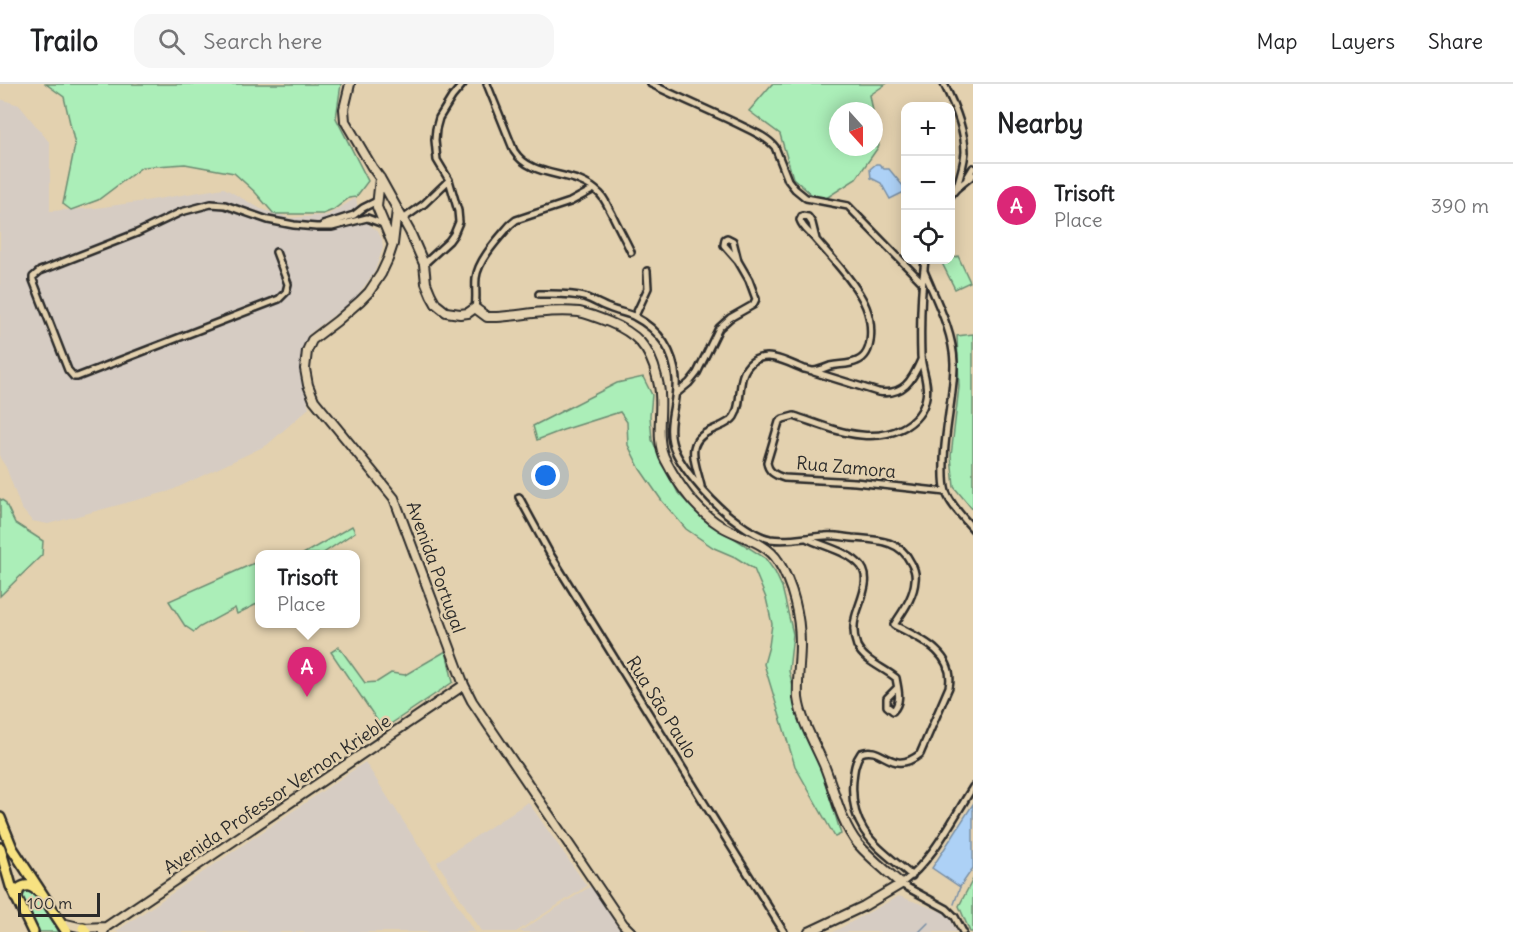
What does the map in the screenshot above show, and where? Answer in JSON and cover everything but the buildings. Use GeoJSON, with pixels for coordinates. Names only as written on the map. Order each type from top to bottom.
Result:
{"type":"FeatureCollection","features":[{"type":"Feature","properties":{"kind":"highway"},"geometry":{"type":"LineString","coordinates":[[0,818],[12,848],[65,929],[81,931]]}},
{"type":"Feature","properties":{"kind":"highway"},"geometry":{"type":"LineString","coordinates":[[0,848],[16,898],[33,932]]}},
{"type":"Feature","properties":{"kind":"highway"},"geometry":{"type":"LineString","coordinates":[[16,898],[19,889],[27,885],[43,896]]}},
{"type":"Feature","properties":{"kind":"street"},"geometry":{"type":"LineString","coordinates":[[350,84],[344,109],[345,121],[410,231],[424,264],[426,283],[436,304],[446,312],[468,313],[475,308],[476,276],[480,265],[516,220],[570,202],[594,189]]}},
{"type":"Feature","properties":{"kind":"street"},"geometry":{"type":"LineString","coordinates":[[424,264],[449,241],[459,222],[449,180],[437,160],[435,150],[439,118],[463,84]]}},
{"type":"Feature","properties":{"kind":"street"},"geometry":{"type":"LineString","coordinates":[[487,84],[518,159],[534,169],[569,177],[594,189],[605,202],[631,252]]}},
{"type":"Feature","properties":{"kind":"street"},"geometry":{"type":"LineString","coordinates":[[651,84],[751,130],[772,143],[788,180],[795,189],[806,198],[848,206],[921,280]]}},
{"type":"Feature","properties":{"kind":"street"},"geometry":{"type":"LineString","coordinates":[[944,84],[957,115],[964,141],[963,166],[956,189]]}},
{"type":"Feature","properties":{"kind":"street"},"geometry":{"type":"LineString","coordinates":[[965,183],[973,168]]}},
{"type":"Feature","properties":{"kind":"street"},"geometry":{"type":"LineString","coordinates":[[956,189],[973,176]]}},
{"type":"Feature","properties":{"kind":"street"},"geometry":{"type":"LineString","coordinates":[[380,178],[377,207],[393,244]]}},
{"type":"Feature","properties":{"kind":"street"},"geometry":{"type":"LineString","coordinates":[[403,219],[424,204],[449,180]]}},
{"type":"Feature","properties":{"kind":"street"},"geometry":{"type":"LineString","coordinates":[[316,228],[354,216],[377,201],[387,200],[397,208]]}},
{"type":"Feature","properties":{"kind":"street"},"geometry":{"type":"LineString","coordinates":[[276,252],[288,285],[286,292],[279,299],[77,377],[74,377],[68,370],[33,280],[33,277],[40,271],[137,233],[180,212],[211,204],[225,205],[267,220],[316,228],[332,227],[367,218],[410,231]]}},
{"type":"Feature","properties":{"kind":"street","name":"Avenida Portugal"},"geometry":{"type":"LineString","coordinates":[[397,208],[393,244],[384,267],[369,292],[312,340],[307,351],[306,377],[314,400],[394,498],[472,701],[624,926],[631,932]]}},
{"type":"Feature","properties":{"kind":"street"},"geometry":{"type":"LineString","coordinates":[[812,372],[848,364],[863,358],[869,346],[870,331],[866,306],[816,238]]}},
{"type":"Feature","properties":{"kind":"street"},"geometry":{"type":"LineString","coordinates":[[677,393],[698,373],[719,328],[730,318],[750,308],[755,302],[756,296],[738,261]]}},
{"type":"Feature","properties":{"kind":"street","name":"Rua Zamora"},"geometry":{"type":"LineString","coordinates":[[924,264],[921,280],[921,359],[927,381],[927,394],[921,412],[915,421],[904,428],[884,434],[862,435],[846,433],[794,416],[786,417],[779,422],[767,462],[770,471],[784,478],[855,482],[946,492]]}},
{"type":"Feature","properties":{"kind":"street"},"geometry":{"type":"LineString","coordinates":[[923,270],[945,319],[954,362],[944,453],[946,492],[973,530]]}},
{"type":"Feature","properties":{"kind":"street"},"geometry":{"type":"LineString","coordinates":[[634,316],[648,288],[647,271]]}},
{"type":"Feature","properties":{"kind":"street"},"geometry":{"type":"LineString","coordinates":[[539,294],[570,294],[583,297],[634,316],[656,332],[669,348],[675,368],[677,393],[671,425],[673,444],[686,468],[711,500],[724,512],[765,538],[778,540],[826,536],[877,540],[903,550],[912,565],[915,582],[908,603],[894,625],[925,642],[947,663],[950,674],[949,687],[920,754],[905,763],[898,763],[869,751],[864,751],[859,756],[855,769],[853,804],[861,828],[878,847],[912,876]]}},
{"type":"Feature","properties":{"kind":"street"},"geometry":{"type":"LineString","coordinates":[[475,308],[488,316],[497,317],[560,311],[592,315],[621,327],[637,338],[648,351],[656,371],[660,393],[659,429],[664,459],[705,515],[722,527],[767,549],[779,563],[793,594],[799,622],[799,701],[849,831],[859,844],[901,884],[947,909],[955,917],[963,932]]}},
{"type":"Feature","properties":{"kind":"street"},"geometry":{"type":"LineString","coordinates":[[702,488],[694,456],[695,443],[704,433],[730,422],[737,410],[739,389],[743,378],[753,361],[766,356],[773,357],[812,372],[886,393],[896,391],[909,382],[921,359]]}},
{"type":"Feature","properties":{"kind":"street","name":"Rua São Paulo"},"geometry":{"type":"LineString","coordinates":[[519,497],[550,554],[784,932]]}},
{"type":"Feature","properties":{"kind":"street"},"geometry":{"type":"LineString","coordinates":[[807,539],[849,557],[864,570],[866,580],[855,620],[855,639],[865,657],[896,678],[897,688]]}},
{"type":"Feature","properties":{"kind":"street","name":"Avenida Professor Vernon Krieble"},"geometry":{"type":"LineString","coordinates":[[81,931],[105,930],[464,685]]}},
{"type":"Feature","properties":{"kind":"street"},"geometry":{"type":"LineString","coordinates":[[809,932],[864,906],[912,876],[926,860],[973,787]]}},
{"type":"Feature","properties":{"kind":"shaded area"},"geometry":{"type":"Polygon","coordinates":[[[0,99],[19,105],[50,143],[50,211],[96,208],[224,188],[261,209],[290,218],[328,215],[356,198],[359,215],[378,232],[382,239],[383,248],[374,273],[355,299],[308,335],[300,363],[309,408],[267,445],[170,491],[48,524],[32,521],[21,508],[6,467],[0,458],[0,99]]]}},
{"type":"Feature","properties":{"kind":"shaded area"},"geometry":{"type":"Polygon","coordinates":[[[365,762],[475,932],[115,932],[365,762]]]}},
{"type":"Feature","properties":{"kind":"shaded area"},"geometry":{"type":"Polygon","coordinates":[[[528,802],[587,886],[516,932],[482,932],[437,862],[528,802]]]}},
{"type":"Feature","properties":{"kind":"shaded area"},"geometry":{"type":"Polygon","coordinates":[[[591,886],[621,932],[519,932],[591,886]]]}},
{"type":"Feature","properties":{"kind":"shaded area"},"geometry":{"type":"Polygon","coordinates":[[[899,896],[948,914],[957,932],[833,932],[899,896]]]}},
{"type":"Feature","properties":{"kind":"green space"},"geometry":{"type":"Polygon","coordinates":[[[46,84],[341,84],[336,118],[368,181],[356,197],[349,198],[333,210],[323,214],[274,214],[234,173],[185,164],[142,167],[98,200],[71,210],[63,204],[75,145],[64,97],[46,84]]]}},
{"type":"Feature","properties":{"kind":"green space"},"geometry":{"type":"Polygon","coordinates":[[[772,84],[886,84],[870,95],[871,102],[829,102],[829,156],[872,156],[856,179],[820,202],[793,178],[780,134],[749,111],[772,84]]]}},
{"type":"Feature","properties":{"kind":"green space"},"geometry":{"type":"Polygon","coordinates":[[[958,256],[970,282],[955,289],[942,264],[955,264],[955,257],[958,256]]]}},
{"type":"Feature","properties":{"kind":"green space"},"geometry":{"type":"Polygon","coordinates":[[[973,334],[973,510],[954,487],[951,456],[959,387],[957,336],[973,334]]]}},
{"type":"Feature","properties":{"kind":"green space"},"geometry":{"type":"Polygon","coordinates":[[[643,377],[652,395],[650,416],[652,440],[678,493],[694,510],[715,526],[765,558],[782,587],[793,634],[789,671],[801,718],[820,765],[841,834],[835,837],[795,766],[764,664],[772,624],[766,598],[754,569],[714,548],[686,529],[662,501],[640,469],[628,445],[627,422],[620,412],[537,440],[533,426],[617,383],[643,377]]]}},
{"type":"Feature","properties":{"kind":"green space"},"geometry":{"type":"Polygon","coordinates":[[[0,499],[5,502],[15,523],[43,541],[42,555],[0,596],[0,499]]]}},
{"type":"Feature","properties":{"kind":"green space"},"geometry":{"type":"Polygon","coordinates":[[[352,526],[355,532],[328,550],[310,550],[352,526]]]}},
{"type":"Feature","properties":{"kind":"green space"},"geometry":{"type":"Polygon","coordinates":[[[255,563],[255,605],[237,614],[235,608],[194,632],[185,626],[169,601],[255,563]]]}},
{"type":"Feature","properties":{"kind":"green space"},"geometry":{"type":"Polygon","coordinates":[[[339,647],[365,683],[377,682],[391,673],[405,675],[446,651],[453,682],[383,729],[331,652],[339,647]]]}},
{"type":"Feature","properties":{"kind":"green space"},"geometry":{"type":"Polygon","coordinates":[[[973,879],[973,932],[970,932],[959,906],[973,879]]]}},
{"type":"Feature","properties":{"kind":"green space"},"geometry":{"type":"Polygon","coordinates":[[[30,889],[36,894],[59,932],[38,932],[27,912],[22,896],[23,891],[30,889]]]}},
{"type":"Feature","properties":{"kind":"water"},"geometry":{"type":"Polygon","coordinates":[[[879,164],[884,169],[889,169],[901,184],[901,194],[890,199],[881,183],[871,178],[870,169],[879,164]]]}},
{"type":"Feature","properties":{"kind":"water"},"geometry":{"type":"Polygon","coordinates":[[[973,804],[973,868],[960,887],[932,868],[973,804]]]}},
{"type":"Feature","properties":{"kind":"waterway"},"geometry":{"type":"LineString","coordinates":[[954,904],[960,887]]}},
{"type":"Feature","properties":{"kind":"waterway"},"geometry":{"type":"LineString","coordinates":[[919,932],[928,923]]}},
{"type":"Feature","properties":{"kind":"place","name":"Trisoft"},"geometry":{"type":"Point","coordinates":[307,697]}}]}
